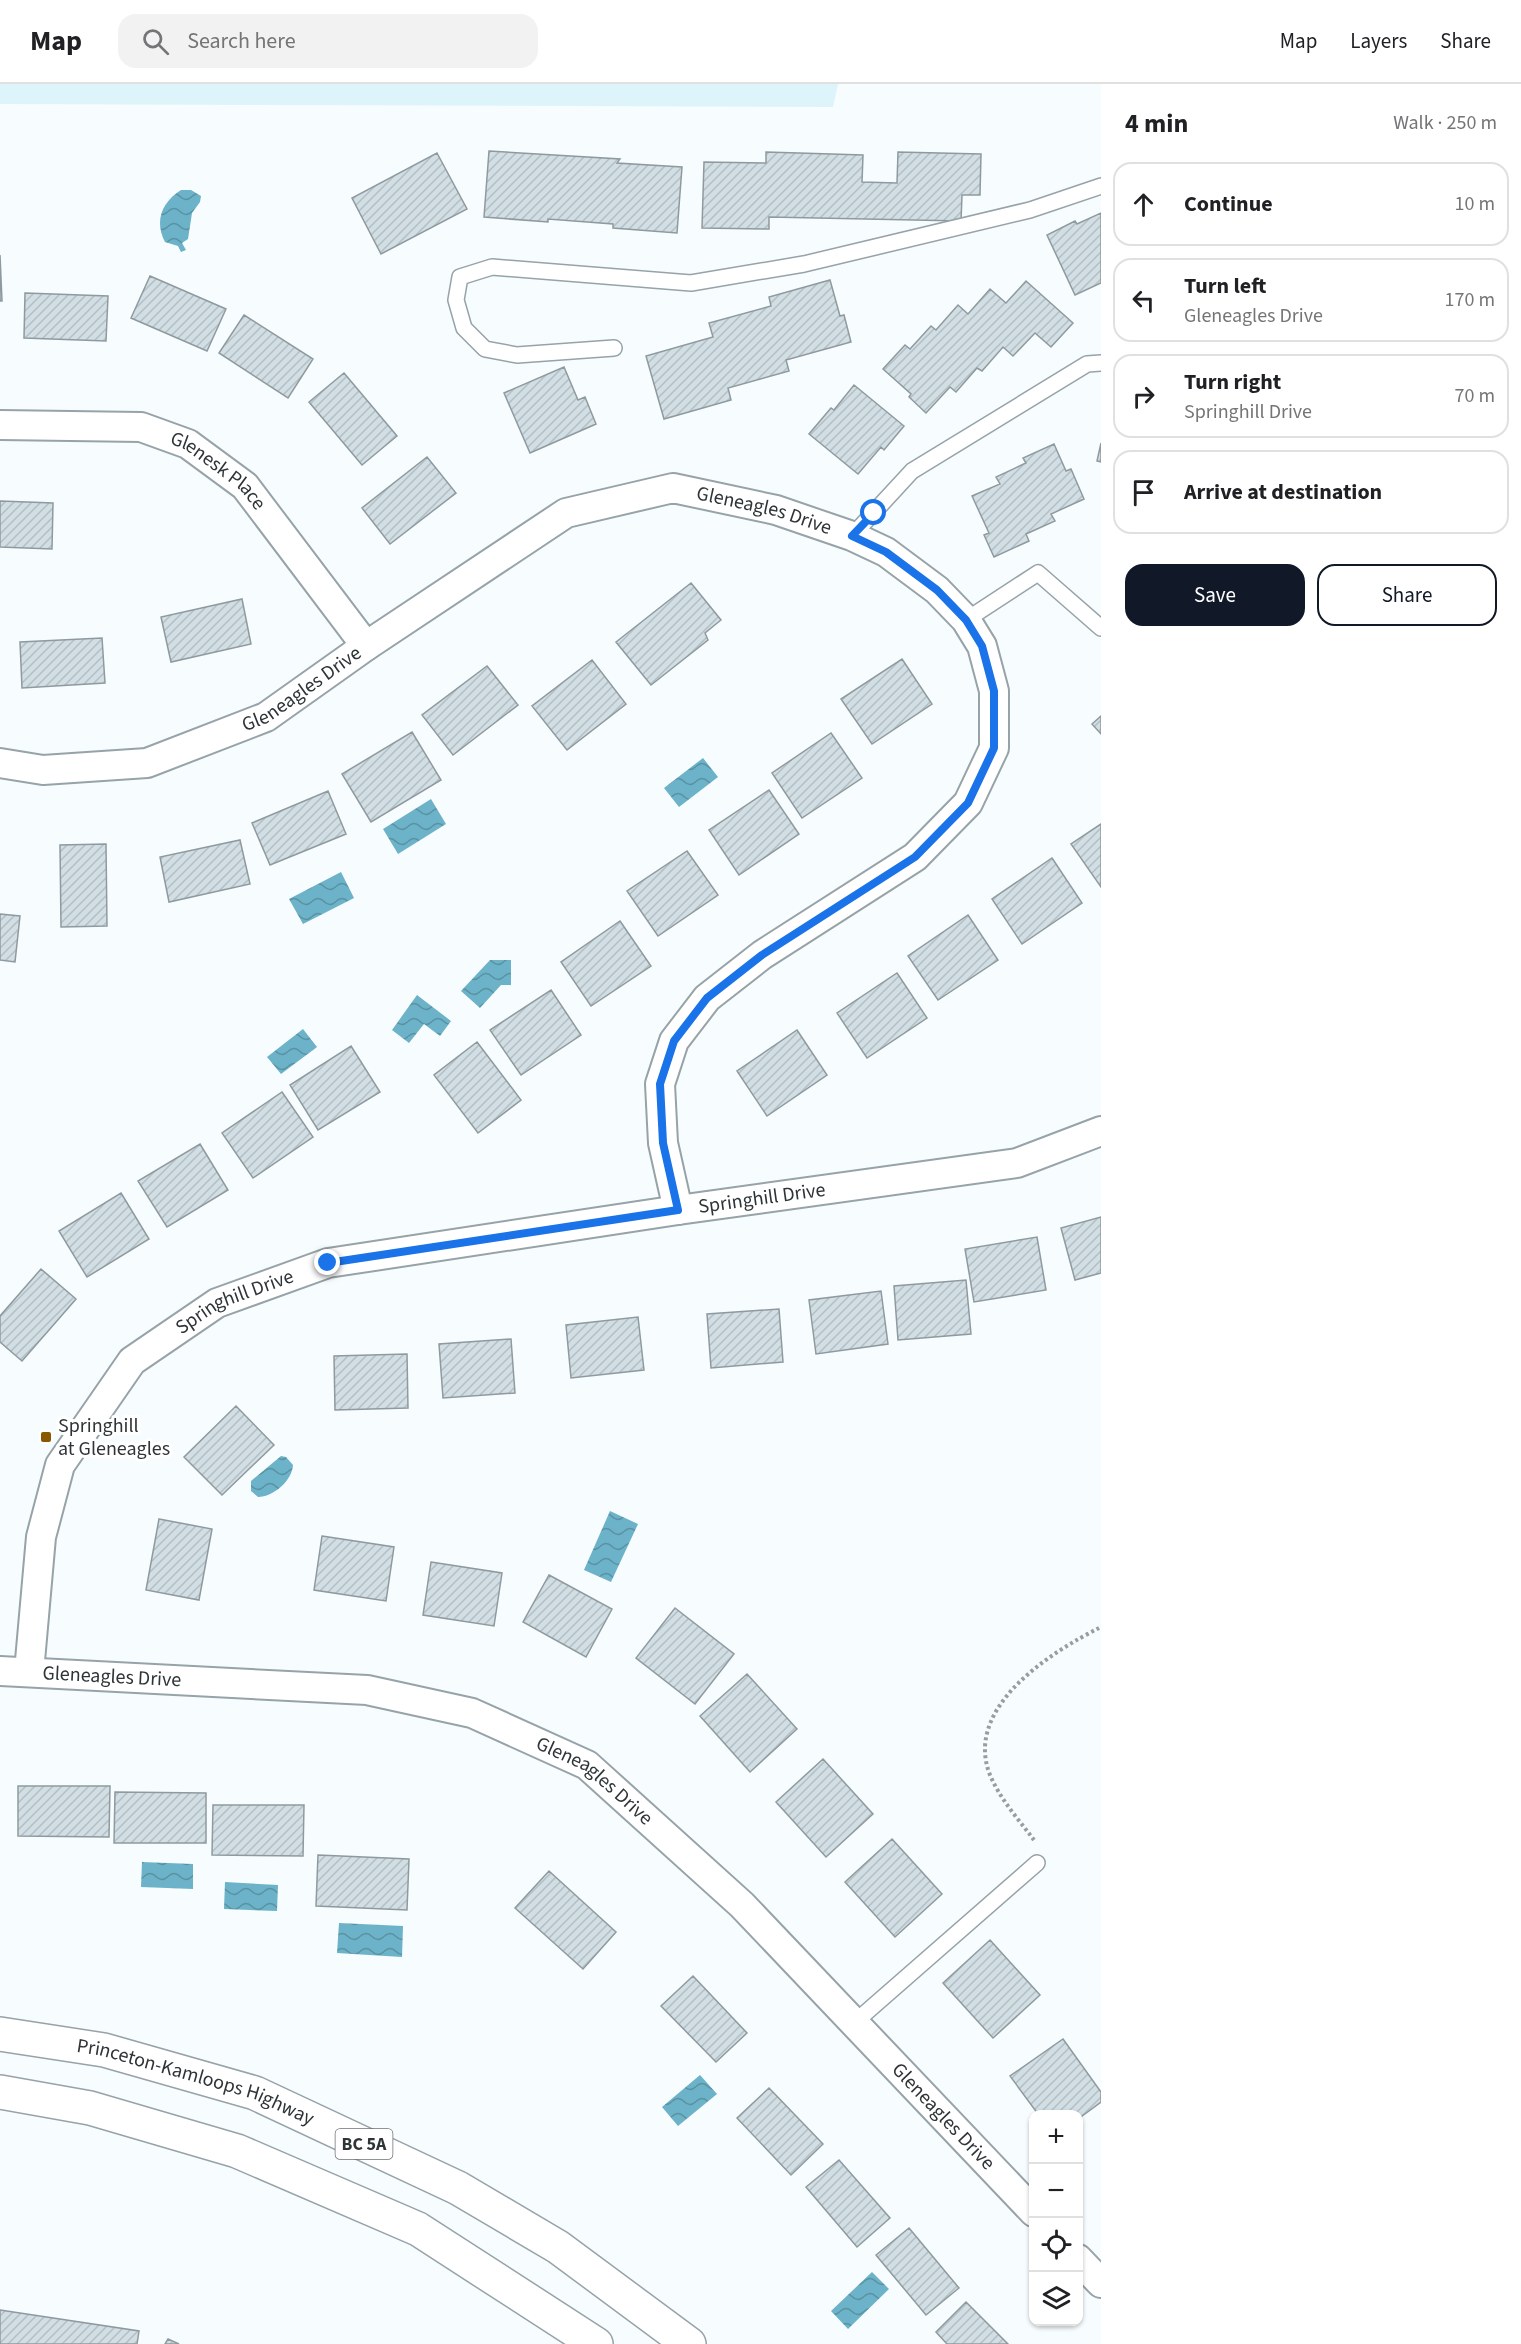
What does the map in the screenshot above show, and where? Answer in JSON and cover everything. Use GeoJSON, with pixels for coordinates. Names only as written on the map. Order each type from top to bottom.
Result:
{"type":"FeatureCollection","features":[{"type":"Feature","properties":{"kind":"main road","name":"Princeton-Kamloops Highway"},"geometry":{"type":"LineString","coordinates":[[0,2034],[104,2050],[255,2093],[459,2188],[558,2247],[689,2344]]}},
{"type":"Feature","properties":{"kind":"main road"},"geometry":{"type":"LineString","coordinates":[[0,2092],[90,2108],[237,2151],[418,2229],[596,2344]]}},
{"type":"Feature","properties":{"kind":"street","name":"Glenesk Place"},"geometry":{"type":"LineString","coordinates":[[0,425],[141,427],[188,444],[245,486],[366,646]]}},
{"type":"Feature","properties":{"kind":"street","name":"Gleneagles Drive"},"geometry":{"type":"LineString","coordinates":[[0,763],[43,770],[147,763],[266,717],[366,646],[566,513],[662,490],[673,488],[776,510],[852,536],[886,552],[937,590],[966,620],[982,646],[994,691],[994,748],[968,803],[915,857],[762,955],[707,998],[674,1041],[660,1084],[663,1143],[678,1210]]}},
{"type":"Feature","properties":{"kind":"street","name":"Springhill Drive"},"geometry":{"type":"LineString","coordinates":[[28,1672],[41,1537],[60,1465],[132,1361],[218,1303],[328,1263],[678,1210],[1017,1163],[1101,1131]]}},
{"type":"Feature","properties":{"kind":"street","name":"Gleneagles Drive"},"geometry":{"type":"LineString","coordinates":[[0,1671],[367,1690],[472,1713],[588,1765],[742,1905],[1029,2207]]}},
{"type":"Feature","properties":{"kind":"street"},"geometry":{"type":"LineString","coordinates":[[1083,2264],[1101,2283]]}},
{"type":"Feature","properties":{"kind":"lane"},"geometry":{"type":"LineString","coordinates":[[614,348],[517,355],[485,349],[464,328],[456,300],[460,277],[492,267],[691,282],[804,264],[1030,210],[1101,186]]}},
{"type":"Feature","properties":{"kind":"lane"},"geometry":{"type":"LineString","coordinates":[[852,536],[912,471],[1087,364],[1101,363]]}},
{"type":"Feature","properties":{"kind":"lane"},"geometry":{"type":"LineString","coordinates":[[966,620],[1038,573],[1101,628]]}},
{"type":"Feature","properties":{"kind":"lane"},"geometry":{"type":"LineString","coordinates":[[854,2023],[1037,1863]]}},
{"type":"Feature","properties":{"kind":"path"},"geometry":{"type":"LineString","coordinates":[[1037,1863],[1041,1849],[1004,1800],[990,1775],[986,1753],[988,1734],[996,1711],[1009,1691],[1046,1659],[1101,1627]]}},
{"type":"Feature","properties":{"kind":"shaded area"},"geometry":{"type":"Polygon","coordinates":[[[0,84],[838,84],[833,107],[0,104],[0,84]]]}},
{"type":"Feature","properties":{"kind":"water"},"geometry":{"type":"Polygon","coordinates":[[[181,190],[191,190],[201,196],[200,202],[192,213],[188,239],[182,243],[186,250],[181,252],[178,246],[165,242],[160,219],[169,200],[181,190]]]}},
{"type":"Feature","properties":{"kind":"water"},"geometry":{"type":"Polygon","coordinates":[[[703,758],[718,777],[679,807],[664,788],[703,758]]]}},
{"type":"Feature","properties":{"kind":"water"},"geometry":{"type":"Polygon","coordinates":[[[431,799],[446,824],[398,854],[383,829],[431,799]]]}},
{"type":"Feature","properties":{"kind":"water"},"geometry":{"type":"Polygon","coordinates":[[[341,872],[354,898],[303,924],[289,899],[341,872]]]}},
{"type":"Feature","properties":{"kind":"water"},"geometry":{"type":"Polygon","coordinates":[[[490,960],[511,960],[511,985],[501,985],[480,1008],[461,991],[490,960]]]}},
{"type":"Feature","properties":{"kind":"water"},"geometry":{"type":"Polygon","coordinates":[[[417,995],[451,1021],[440,1036],[424,1024],[409,1043],[392,1030],[417,995]]]}},
{"type":"Feature","properties":{"kind":"water"},"geometry":{"type":"Polygon","coordinates":[[[303,1029],[317,1047],[281,1074],[267,1057],[303,1029]]]}},
{"type":"Feature","properties":{"kind":"water"},"geometry":{"type":"Polygon","coordinates":[[[281,1456],[286,1457],[293,1465],[289,1477],[275,1491],[258,1497],[251,1491],[251,1481],[281,1456]]]}},
{"type":"Feature","properties":{"kind":"water"},"geometry":{"type":"Polygon","coordinates":[[[610,1511],[638,1524],[611,1582],[584,1570],[610,1511]]]}},
{"type":"Feature","properties":{"kind":"water"},"geometry":{"type":"Polygon","coordinates":[[[142,1862],[193,1864],[193,1889],[141,1887],[142,1862]]]}},
{"type":"Feature","properties":{"kind":"water"},"geometry":{"type":"Polygon","coordinates":[[[225,1882],[278,1885],[277,1911],[224,1909],[225,1882]]]}},
{"type":"Feature","properties":{"kind":"water"},"geometry":{"type":"Polygon","coordinates":[[[339,1923],[403,1926],[402,1957],[337,1953],[339,1923]]]}},
{"type":"Feature","properties":{"kind":"water"},"geometry":{"type":"Polygon","coordinates":[[[700,2075],[717,2094],[678,2126],[662,2107],[700,2075]]]}},
{"type":"Feature","properties":{"kind":"water"},"geometry":{"type":"Polygon","coordinates":[[[872,2272],[889,2289],[848,2329],[831,2311],[872,2272]]]}},
{"type":"Feature","properties":{"kind":"building"},"geometry":{"type":"Polygon","coordinates":[[[489,151],[620,159],[617,163],[682,167],[677,233],[613,228],[613,224],[484,217],[489,151]]]}},
{"type":"Feature","properties":{"kind":"building"},"geometry":{"type":"Polygon","coordinates":[[[766,152],[863,155],[862,182],[897,183],[898,152],[981,154],[980,195],[962,195],[961,221],[769,217],[769,229],[702,228],[704,162],[766,163],[766,152]]]}},
{"type":"Feature","properties":{"kind":"building"},"geometry":{"type":"Polygon","coordinates":[[[437,153],[467,209],[381,254],[352,198],[437,153]]]}},
{"type":"Feature","properties":{"kind":"building"},"geometry":{"type":"Polygon","coordinates":[[[1101,213],[1101,283],[1075,295],[1047,235],[1075,221],[1077,224],[1101,213]]]}},
{"type":"Feature","properties":{"kind":"building"},"geometry":{"type":"Polygon","coordinates":[[[0,255],[2,301],[0,301],[0,255]]]}},
{"type":"Feature","properties":{"kind":"building"},"geometry":{"type":"Polygon","coordinates":[[[150,276],[226,309],[207,351],[131,318],[150,276]]]}},
{"type":"Feature","properties":{"kind":"building"},"geometry":{"type":"Polygon","coordinates":[[[830,280],[840,316],[844,315],[851,342],[786,360],[789,371],[728,388],[731,400],[664,419],[646,356],[713,337],[709,323],[771,306],[769,297],[830,280]]]}},
{"type":"Feature","properties":{"kind":"building"},"geometry":{"type":"Polygon","coordinates":[[[1026,281],[1073,323],[1051,347],[1035,333],[1013,356],[1003,347],[982,371],[977,368],[956,392],[950,387],[926,413],[909,397],[911,394],[883,369],[905,345],[910,349],[931,326],[936,330],[958,305],[968,314],[990,289],[1006,303],[1026,281]]]}},
{"type":"Feature","properties":{"kind":"building"},"geometry":{"type":"Polygon","coordinates":[[[25,293],[108,296],[106,341],[24,338],[25,293]]]}},
{"type":"Feature","properties":{"kind":"building"},"geometry":{"type":"Polygon","coordinates":[[[244,315],[313,359],[288,398],[219,353],[244,315]]]}},
{"type":"Feature","properties":{"kind":"building"},"geometry":{"type":"Polygon","coordinates":[[[564,367],[578,400],[585,397],[596,424],[530,453],[504,393],[564,367]]]}},
{"type":"Feature","properties":{"kind":"building"},"geometry":{"type":"Polygon","coordinates":[[[344,373],[397,436],[362,465],[309,402],[344,373]]]}},
{"type":"Feature","properties":{"kind":"building"},"geometry":{"type":"Polygon","coordinates":[[[854,385],[904,426],[884,450],[881,447],[858,474],[809,434],[831,408],[834,410],[854,385]]]}},
{"type":"Feature","properties":{"kind":"building"},"geometry":{"type":"Polygon","coordinates":[[[1101,443],[1101,462],[1097,461],[1101,443]]]}},
{"type":"Feature","properties":{"kind":"building"},"geometry":{"type":"Polygon","coordinates":[[[1054,444],[1066,471],[1071,469],[1084,499],[1051,514],[1055,521],[1026,534],[1029,541],[994,557],[984,535],[989,533],[972,496],[1000,484],[996,477],[1026,463],[1023,458],[1054,444]]]}},
{"type":"Feature","properties":{"kind":"building"},"geometry":{"type":"Polygon","coordinates":[[[427,457],[456,493],[390,544],[362,508],[427,457]]]}},
{"type":"Feature","properties":{"kind":"building"},"geometry":{"type":"Polygon","coordinates":[[[0,501],[53,503],[52,549],[0,547],[0,501]]]}},
{"type":"Feature","properties":{"kind":"building"},"geometry":{"type":"Polygon","coordinates":[[[691,583],[721,620],[705,633],[708,640],[651,685],[616,642],[691,583]]]}},
{"type":"Feature","properties":{"kind":"building"},"geometry":{"type":"Polygon","coordinates":[[[242,599],[251,644],[171,662],[161,617],[242,599]]]}},
{"type":"Feature","properties":{"kind":"building"},"geometry":{"type":"Polygon","coordinates":[[[102,638],[105,683],[22,688],[20,642],[102,638]]]}},
{"type":"Feature","properties":{"kind":"building"},"geometry":{"type":"Polygon","coordinates":[[[902,659],[932,704],[872,744],[841,699],[902,659]]]}},
{"type":"Feature","properties":{"kind":"building"},"geometry":{"type":"Polygon","coordinates":[[[592,660],[626,704],[567,750],[532,706],[592,660]]]}},
{"type":"Feature","properties":{"kind":"building"},"geometry":{"type":"Polygon","coordinates":[[[487,666],[518,705],[453,755],[422,715],[487,666]]]}},
{"type":"Feature","properties":{"kind":"building"},"geometry":{"type":"Polygon","coordinates":[[[1101,716],[1101,734],[1092,724],[1101,716]]]}},
{"type":"Feature","properties":{"kind":"building"},"geometry":{"type":"Polygon","coordinates":[[[412,732],[441,780],[371,822],[342,774],[412,732]]]}},
{"type":"Feature","properties":{"kind":"building"},"geometry":{"type":"Polygon","coordinates":[[[831,733],[862,778],[802,818],[772,773],[831,733]]]}},
{"type":"Feature","properties":{"kind":"building"},"geometry":{"type":"Polygon","coordinates":[[[769,790],[799,834],[739,875],[709,830],[769,790]]]}},
{"type":"Feature","properties":{"kind":"building"},"geometry":{"type":"Polygon","coordinates":[[[328,791],[346,834],[270,865],[252,823],[328,791]]]}},
{"type":"Feature","properties":{"kind":"building"},"geometry":{"type":"Polygon","coordinates":[[[1101,824],[1101,887],[1071,844],[1101,824]]]}},
{"type":"Feature","properties":{"kind":"building"},"geometry":{"type":"Polygon","coordinates":[[[240,840],[250,884],[169,902],[160,857],[240,840]]]}},
{"type":"Feature","properties":{"kind":"building"},"geometry":{"type":"Polygon","coordinates":[[[106,844],[107,926],[61,927],[60,845],[106,844]]]}},
{"type":"Feature","properties":{"kind":"building"},"geometry":{"type":"Polygon","coordinates":[[[687,851],[718,895],[658,936],[627,891],[687,851]]]}},
{"type":"Feature","properties":{"kind":"building"},"geometry":{"type":"Polygon","coordinates":[[[1052,858],[1082,903],[1022,944],[992,899],[1052,858]]]}},
{"type":"Feature","properties":{"kind":"building"},"geometry":{"type":"Polygon","coordinates":[[[0,914],[20,916],[15,962],[0,960],[0,914]]]}},
{"type":"Feature","properties":{"kind":"building"},"geometry":{"type":"Polygon","coordinates":[[[968,915],[998,960],[938,1000],[908,956],[968,915]]]}},
{"type":"Feature","properties":{"kind":"building"},"geometry":{"type":"Polygon","coordinates":[[[620,921],[651,966],[591,1006],[561,962],[620,921]]]}},
{"type":"Feature","properties":{"kind":"building"},"geometry":{"type":"Polygon","coordinates":[[[897,973],[927,1018],[867,1058],[837,1013],[897,973]]]}},
{"type":"Feature","properties":{"kind":"building"},"geometry":{"type":"Polygon","coordinates":[[[551,990],[581,1035],[521,1075],[490,1030],[551,990]]]}},
{"type":"Feature","properties":{"kind":"building"},"geometry":{"type":"Polygon","coordinates":[[[797,1030],[827,1075],[767,1116],[737,1071],[797,1030]]]}},
{"type":"Feature","properties":{"kind":"building"},"geometry":{"type":"Polygon","coordinates":[[[477,1042],[521,1100],[478,1133],[434,1075],[477,1042]]]}},
{"type":"Feature","properties":{"kind":"building"},"geometry":{"type":"Polygon","coordinates":[[[351,1046],[380,1092],[318,1130],[290,1085],[351,1046]]]}},
{"type":"Feature","properties":{"kind":"building"},"geometry":{"type":"Polygon","coordinates":[[[282,1092],[313,1137],[253,1178],[222,1133],[282,1092]]]}},
{"type":"Feature","properties":{"kind":"building"},"geometry":{"type":"Polygon","coordinates":[[[200,1144],[228,1190],[167,1227],[138,1181],[200,1144]]]}},
{"type":"Feature","properties":{"kind":"building"},"geometry":{"type":"Polygon","coordinates":[[[121,1193],[149,1239],[87,1277],[59,1231],[121,1193]]]}},
{"type":"Feature","properties":{"kind":"building"},"geometry":{"type":"Polygon","coordinates":[[[1101,1217],[1101,1273],[1075,1280],[1061,1228],[1101,1217]]]}},
{"type":"Feature","properties":{"kind":"building"},"geometry":{"type":"Polygon","coordinates":[[[1037,1237],[1046,1290],[974,1302],[965,1249],[1037,1237]]]}},
{"type":"Feature","properties":{"kind":"building"},"geometry":{"type":"Polygon","coordinates":[[[41,1269],[76,1299],[22,1361],[0,1342],[0,1316],[41,1269]]]}},
{"type":"Feature","properties":{"kind":"building"},"geometry":{"type":"Polygon","coordinates":[[[966,1280],[971,1334],[898,1340],[894,1286],[966,1280]]]}},
{"type":"Feature","properties":{"kind":"building"},"geometry":{"type":"Polygon","coordinates":[[[881,1291],[888,1344],[816,1354],[809,1300],[881,1291]]]}},
{"type":"Feature","properties":{"kind":"building"},"geometry":{"type":"Polygon","coordinates":[[[779,1309],[783,1362],[711,1368],[707,1314],[779,1309]]]}},
{"type":"Feature","properties":{"kind":"building"},"geometry":{"type":"Polygon","coordinates":[[[638,1317],[644,1370],[571,1378],[566,1325],[638,1317]]]}},
{"type":"Feature","properties":{"kind":"building"},"geometry":{"type":"Polygon","coordinates":[[[511,1339],[515,1393],[443,1398],[439,1344],[511,1339]]]}},
{"type":"Feature","properties":{"kind":"building"},"geometry":{"type":"Polygon","coordinates":[[[407,1354],[408,1408],[335,1410],[334,1356],[407,1354]]]}},
{"type":"Feature","properties":{"kind":"building"},"geometry":{"type":"Polygon","coordinates":[[[236,1406],[274,1445],[222,1495],[184,1457],[236,1406]]]}},
{"type":"Feature","properties":{"kind":"building"},"geometry":{"type":"Polygon","coordinates":[[[159,1519],[212,1529],[199,1600],[146,1590],[159,1519]]]}},
{"type":"Feature","properties":{"kind":"building"},"geometry":{"type":"Polygon","coordinates":[[[322,1536],[394,1547],[386,1601],[314,1590],[322,1536]]]}},
{"type":"Feature","properties":{"kind":"building"},"geometry":{"type":"Polygon","coordinates":[[[431,1562],[502,1573],[494,1626],[423,1615],[431,1562]]]}},
{"type":"Feature","properties":{"kind":"building"},"geometry":{"type":"Polygon","coordinates":[[[549,1575],[612,1609],[586,1657],[523,1622],[549,1575]]]}},
{"type":"Feature","properties":{"kind":"building"},"geometry":{"type":"Polygon","coordinates":[[[675,1608],[734,1654],[695,1704],[636,1658],[675,1608]]]}},
{"type":"Feature","properties":{"kind":"building"},"geometry":{"type":"Polygon","coordinates":[[[747,1674],[797,1729],[750,1772],[700,1716],[747,1674]]]}},
{"type":"Feature","properties":{"kind":"building"},"geometry":{"type":"Polygon","coordinates":[[[823,1759],[873,1814],[826,1857],[776,1802],[823,1759]]]}},
{"type":"Feature","properties":{"kind":"building"},"geometry":{"type":"Polygon","coordinates":[[[18,1786],[110,1786],[109,1837],[18,1836],[18,1786]]]}},
{"type":"Feature","properties":{"kind":"building"},"geometry":{"type":"Polygon","coordinates":[[[115,1792],[206,1793],[206,1843],[114,1843],[115,1792]]]}},
{"type":"Feature","properties":{"kind":"building"},"geometry":{"type":"Polygon","coordinates":[[[213,1805],[304,1805],[303,1856],[212,1855],[213,1805]]]}},
{"type":"Feature","properties":{"kind":"building"},"geometry":{"type":"Polygon","coordinates":[[[892,1839],[942,1894],[895,1937],[845,1882],[892,1839]]]}},
{"type":"Feature","properties":{"kind":"building"},"geometry":{"type":"Polygon","coordinates":[[[318,1855],[409,1859],[407,1910],[316,1906],[318,1855]]]}},
{"type":"Feature","properties":{"kind":"building"},"geometry":{"type":"Polygon","coordinates":[[[549,1871],[616,1932],[583,1969],[515,1908],[549,1871]]]}},
{"type":"Feature","properties":{"kind":"building"},"geometry":{"type":"Polygon","coordinates":[[[990,1940],[1040,1995],[993,2038],[943,1983],[990,1940]]]}},
{"type":"Feature","properties":{"kind":"building"},"geometry":{"type":"Polygon","coordinates":[[[693,1976],[747,2033],[716,2062],[661,2006],[693,1976]]]}},
{"type":"Feature","properties":{"kind":"building"},"geometry":{"type":"Polygon","coordinates":[[[1063,2039],[1101,2092],[1101,2102],[1083,2115],[1083,2110],[1035,2110],[1010,2076],[1063,2039]]]}},
{"type":"Feature","properties":{"kind":"building"},"geometry":{"type":"Polygon","coordinates":[[[769,2088],[823,2144],[791,2175],[737,2118],[769,2088]]]}},
{"type":"Feature","properties":{"kind":"building"},"geometry":{"type":"Polygon","coordinates":[[[839,2160],[890,2218],[857,2247],[806,2187],[839,2160]]]}},
{"type":"Feature","properties":{"kind":"building"},"geometry":{"type":"Polygon","coordinates":[[[909,2228],[959,2288],[926,2315],[876,2255],[909,2228]]]}},
{"type":"Feature","properties":{"kind":"building"},"geometry":{"type":"Polygon","coordinates":[[[966,2302],[1008,2344],[947,2344],[936,2332],[966,2302]]]}},
{"type":"Feature","properties":{"kind":"building"},"geometry":{"type":"Polygon","coordinates":[[[0,2310],[139,2331],[137,2344],[0,2344],[0,2310]]]}},
{"type":"Feature","properties":{"kind":"building"},"geometry":{"type":"Polygon","coordinates":[[[168,2339],[179,2344],[165,2344],[168,2339]]]}},
{"type":"Feature","properties":{"kind":"place","name":"Springhill at Gleneagles"},"geometry":{"type":"Point","coordinates":[46,1437]}},
{"type":"Feature","properties":{"kind":"route"},"geometry":{"type":"LineString","coordinates":[[328,1263],[678,1210],[663,1143],[660,1084],[674,1041],[707,998],[762,955],[915,857],[968,803],[994,748],[994,691],[982,646],[966,620],[937,590],[886,552],[852,536],[874,513]]}}]}
